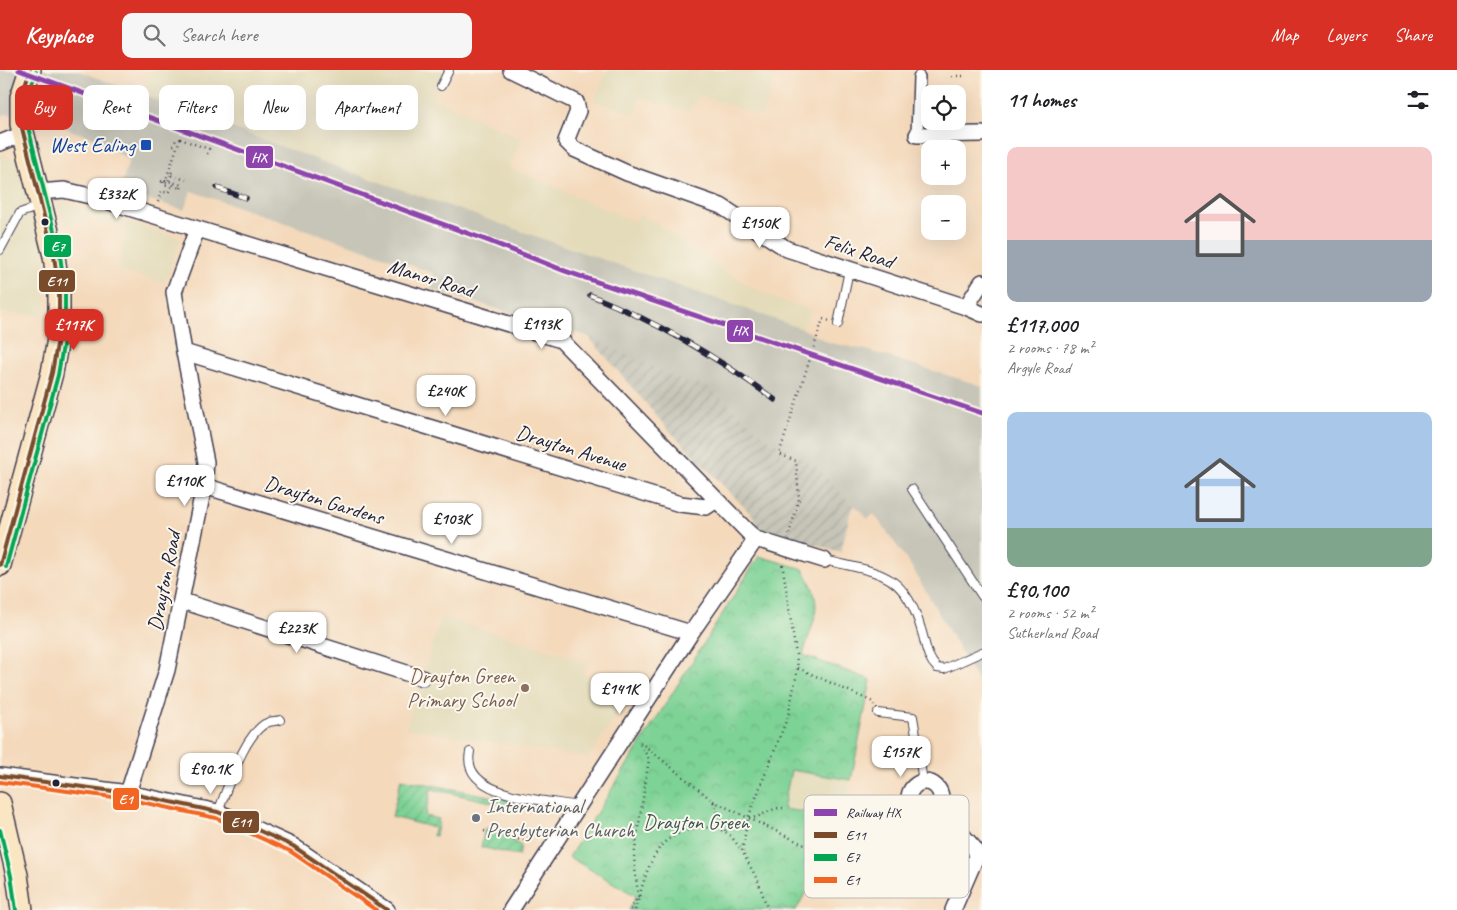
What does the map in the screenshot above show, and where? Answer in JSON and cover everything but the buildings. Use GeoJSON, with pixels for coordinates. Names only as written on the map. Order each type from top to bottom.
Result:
{"type":"FeatureCollection","features":[{"type":"Feature","properties":{"kind":"main road"},"geometry":{"type":"LineString","coordinates":[[0,565],[52,373],[59,333],[55,265],[23,134],[20,112],[21,97],[30,70]]}},
{"type":"Feature","properties":{"kind":"main road"},"geometry":{"type":"LineString","coordinates":[[0,802],[17,875],[22,910]]}},
{"type":"Feature","properties":{"kind":"street","name":"Felix Road"},"geometry":{"type":"LineString","coordinates":[[511,70],[576,102],[578,111],[566,142],[574,149],[628,173],[721,206],[787,249],[966,307],[982,314]]}},
{"type":"Feature","properties":{"kind":"street"},"geometry":{"type":"LineString","coordinates":[[919,77],[918,135],[982,134]]}},
{"type":"Feature","properties":{"kind":"street"},"geometry":{"type":"LineString","coordinates":[[0,143],[23,134]]}},
{"type":"Feature","properties":{"kind":"street","name":"Manor Road"},"geometry":{"type":"LineString","coordinates":[[40,199],[64,190],[153,215],[560,340],[715,501],[756,539],[824,560]]}},
{"type":"Feature","properties":{"kind":"street","name":"Drayton Road"},"geometry":{"type":"LineString","coordinates":[[128,793],[168,670],[204,486],[206,462],[174,292],[197,229]]}},
{"type":"Feature","properties":{"kind":"street"},"geometry":{"type":"LineString","coordinates":[[966,307],[982,282]]}},
{"type":"Feature","properties":{"kind":"street","name":"Drayton Avenue"},"geometry":{"type":"LineString","coordinates":[[184,352],[680,504],[706,507],[715,501]]}},
{"type":"Feature","properties":{"kind":"street","name":"Drayton Gardens"},"geometry":{"type":"LineString","coordinates":[[204,486],[690,633]]}},
{"type":"Feature","properties":{"kind":"street"},"geometry":{"type":"LineString","coordinates":[[510,910],[579,806],[632,737],[690,633],[756,539]]}},
{"type":"Feature","properties":{"kind":"street"},"geometry":{"type":"LineString","coordinates":[[182,601],[422,678]]}},
{"type":"Feature","properties":{"kind":"street"},"geometry":{"type":"LineString","coordinates":[[0,776],[128,793],[218,812],[292,846],[387,910]]}},
{"type":"Feature","properties":{"kind":"street"},"geometry":{"type":"LineString","coordinates":[[909,795],[914,786],[923,782],[933,784],[940,795]]}},
{"type":"Feature","properties":{"kind":"street"},"geometry":{"type":"LineString","coordinates":[[969,842],[974,848],[976,857],[969,873]]}},
{"type":"Feature","properties":{"kind":"lane"},"geometry":{"type":"LineString","coordinates":[[441,86],[449,70]]}},
{"type":"Feature","properties":{"kind":"lane"},"geometry":{"type":"LineString","coordinates":[[0,250],[20,213],[40,199]]}},
{"type":"Feature","properties":{"kind":"lane"},"geometry":{"type":"LineString","coordinates":[[838,324],[849,270]]}},
{"type":"Feature","properties":{"kind":"lane"},"geometry":{"type":"LineString","coordinates":[[912,489],[982,596]]}},
{"type":"Feature","properties":{"kind":"lane"},"geometry":{"type":"LineString","coordinates":[[824,560],[889,578],[900,586],[918,619],[928,656],[937,668],[944,669],[982,652]]}},
{"type":"Feature","properties":{"kind":"lane"},"geometry":{"type":"LineString","coordinates":[[878,713],[913,717],[916,735]]}},
{"type":"Feature","properties":{"kind":"lane"},"geometry":{"type":"LineString","coordinates":[[218,812],[242,754],[256,731],[268,722],[280,720]]}},
{"type":"Feature","properties":{"kind":"lane"},"geometry":{"type":"LineString","coordinates":[[470,752],[469,766],[472,773],[489,787],[512,794],[579,806]]}},
{"type":"Feature","properties":{"kind":"lane"},"geometry":{"type":"LineString","coordinates":[[920,762],[923,782]]}},
{"type":"Feature","properties":{"kind":"path"},"geometry":{"type":"LineString","coordinates":[[952,76],[963,76]]}},
{"type":"Feature","properties":{"kind":"path"},"geometry":{"type":"LineString","coordinates":[[173,146],[178,139]]}},
{"type":"Feature","properties":{"kind":"path"},"geometry":{"type":"LineString","coordinates":[[178,139],[209,149],[206,157]]}},
{"type":"Feature","properties":{"kind":"path"},"geometry":{"type":"LineString","coordinates":[[163,181],[170,173],[178,139]]}},
{"type":"Feature","properties":{"kind":"path"},"geometry":{"type":"LineString","coordinates":[[170,173],[177,178],[186,180]]}},
{"type":"Feature","properties":{"kind":"path"},"geometry":{"type":"LineString","coordinates":[[153,215],[161,191],[168,193],[172,184],[177,186],[182,186],[181,188],[174,186],[177,178]]}},
{"type":"Feature","properties":{"kind":"path"},"geometry":{"type":"LineString","coordinates":[[163,181],[182,185],[181,189],[177,186]]}},
{"type":"Feature","properties":{"kind":"path"},"geometry":{"type":"LineString","coordinates":[[163,181],[163,184],[170,187]]}},
{"type":"Feature","properties":{"kind":"path"},"geometry":{"type":"LineString","coordinates":[[742,851],[748,818],[788,716],[798,668],[782,561],[799,499],[796,460],[779,454],[823,319]]}},
{"type":"Feature","properties":{"kind":"path"},"geometry":{"type":"LineString","coordinates":[[798,668],[873,702],[878,713]]}},
{"type":"Feature","properties":{"kind":"path"},"geometry":{"type":"LineString","coordinates":[[632,737],[713,801],[804,845]]}},
{"type":"Feature","properties":{"kind":"path"},"geometry":{"type":"LineString","coordinates":[[631,910],[638,896],[634,856],[649,759],[632,737]]}},
{"type":"Feature","properties":{"kind":"path"},"geometry":{"type":"LineString","coordinates":[[713,801],[727,833],[742,851],[758,881],[768,910]]}},
{"type":"Feature","properties":{"kind":"path"},"geometry":{"type":"LineString","coordinates":[[748,818],[756,818],[776,807],[783,808]]}},
{"type":"Feature","properties":{"kind":"path"},"geometry":{"type":"LineString","coordinates":[[635,910],[653,860],[662,844],[682,831],[704,827],[727,833]]}},
{"type":"Feature","properties":{"kind":"path"},"geometry":{"type":"LineString","coordinates":[[484,831],[521,840],[526,840],[531,835],[521,833]]}},
{"type":"Feature","properties":{"kind":"path"},"geometry":{"type":"LineString","coordinates":[[940,898],[954,906]]}},
{"type":"Feature","properties":{"kind":"shaded area"},"geometry":{"type":"Polygon","coordinates":[[[0,70],[76,70],[116,85],[83,85],[83,130],[149,130],[149,97],[159,101],[159,130],[234,129],[348,171],[803,329],[830,343],[866,350],[982,386],[982,688],[910,564],[874,514],[868,519],[816,466],[768,438],[709,387],[693,380],[689,384],[587,336],[431,289],[434,273],[191,191],[184,210],[120,191],[129,160],[96,139],[70,130],[73,130],[73,85],[15,85],[15,114],[0,115],[0,70]]]}},
{"type":"Feature","properties":{"kind":"shaded area"},"geometry":{"type":"Polygon","coordinates":[[[151,70],[445,70],[432,97],[521,139],[509,167],[635,222],[639,215],[648,218],[737,279],[776,299],[810,310],[803,329],[348,171],[234,128],[234,85],[159,85],[159,100],[149,97],[149,85],[145,85],[151,70]]]}},
{"type":"Feature","properties":{"kind":"shaded area"},"geometry":{"type":"Polygon","coordinates":[[[607,70],[776,70],[762,116],[699,95],[689,112],[640,97],[636,114],[594,101],[607,70]]]}},
{"type":"Feature","properties":{"kind":"shaded area"},"geometry":{"type":"Polygon","coordinates":[[[5,154],[26,168],[46,262],[45,316],[0,313],[0,156],[5,154]]]}},
{"type":"Feature","properties":{"kind":"shaded area"},"geometry":{"type":"Polygon","coordinates":[[[56,200],[181,238],[165,283],[118,271],[126,230],[94,217],[65,225],[56,200]]]}},
{"type":"Feature","properties":{"kind":"shaded area"},"geometry":{"type":"Polygon","coordinates":[[[588,336],[709,387],[768,438],[816,466],[855,506],[850,513],[841,552],[778,534],[758,532],[755,518],[667,428],[588,336]]]}},
{"type":"Feature","properties":{"kind":"shaded area","name":"Drayton Green Primary School"},"geometry":{"type":"Polygon","coordinates":[[[441,617],[587,662],[583,675],[635,689],[588,758],[406,728],[441,617]]]}},
{"type":"Feature","properties":{"kind":"shaded area"},"geometry":{"type":"Polygon","coordinates":[[[791,770],[851,780],[848,795],[804,795],[804,813],[783,810],[791,770]]]}},
{"type":"Feature","properties":{"kind":"green space","name":"Drayton Green"},"geometry":{"type":"Polygon","coordinates":[[[759,556],[803,569],[810,582],[816,603],[813,622],[803,655],[871,680],[851,780],[791,770],[783,809],[804,812],[804,896],[796,910],[629,910],[636,896],[569,857],[759,556]]]}},
{"type":"Feature","properties":{"kind":"green space"},"geometry":{"type":"Polygon","coordinates":[[[401,779],[515,801],[515,807],[431,789],[425,816],[439,819],[436,836],[432,835],[435,828],[392,817],[401,779]]]}},
{"type":"Feature","properties":{"kind":"green space"},"geometry":{"type":"Polygon","coordinates":[[[485,828],[513,834],[512,841],[521,846],[519,856],[481,847],[485,828]]]}},
{"type":"Feature","properties":{"kind":"railway"},"geometry":{"type":"LineString","coordinates":[[217,188],[246,198]]}},
{"type":"Feature","properties":{"kind":"railway"},"geometry":{"type":"LineString","coordinates":[[590,295],[640,317],[709,355],[775,400]]}},
{"type":"Feature","properties":{"kind":"rail line","name":"HX"},"geometry":{"type":"LineString","coordinates":[[19,70],[489,241],[565,271],[982,413]]}},
{"type":"Feature","properties":{"kind":"transit line","name":"E11"},"geometry":{"type":"LineString","coordinates":[[0,565],[52,373],[59,333],[59,293],[54,256],[21,124],[21,97],[30,70]]}},
{"type":"Feature","properties":{"kind":"transit line","name":"E7"},"geometry":{"type":"LineString","coordinates":[[6,567],[58,375],[65,334],[65,293],[60,255],[27,123],[27,98],[36,72]]}},
{"type":"Feature","properties":{"kind":"transit line","name":"E11"},"geometry":{"type":"LineString","coordinates":[[0,776],[128,793],[218,812],[293,846],[387,910]]}},
{"type":"Feature","properties":{"kind":"transit line","name":"E1"},"geometry":{"type":"LineString","coordinates":[[0,782],[127,799],[216,818],[290,851],[376,910]]}},
{"type":"Feature","properties":{"kind":"transit line","name":"E7"},"geometry":{"type":"LineString","coordinates":[[0,830],[11,876],[16,910]]}},
{"type":"Feature","properties":{"kind":"place","name":"West Ealing"},"geometry":{"type":"Point","coordinates":[146,145]}},
{"type":"Feature","properties":{"kind":"place","name":"Drayton Green Primary School"},"geometry":{"type":"Point","coordinates":[525,688]}},
{"type":"Feature","properties":{"kind":"place","name":"International Presbyterian Church"},"geometry":{"type":"Point","coordinates":[476,818]}}]}
